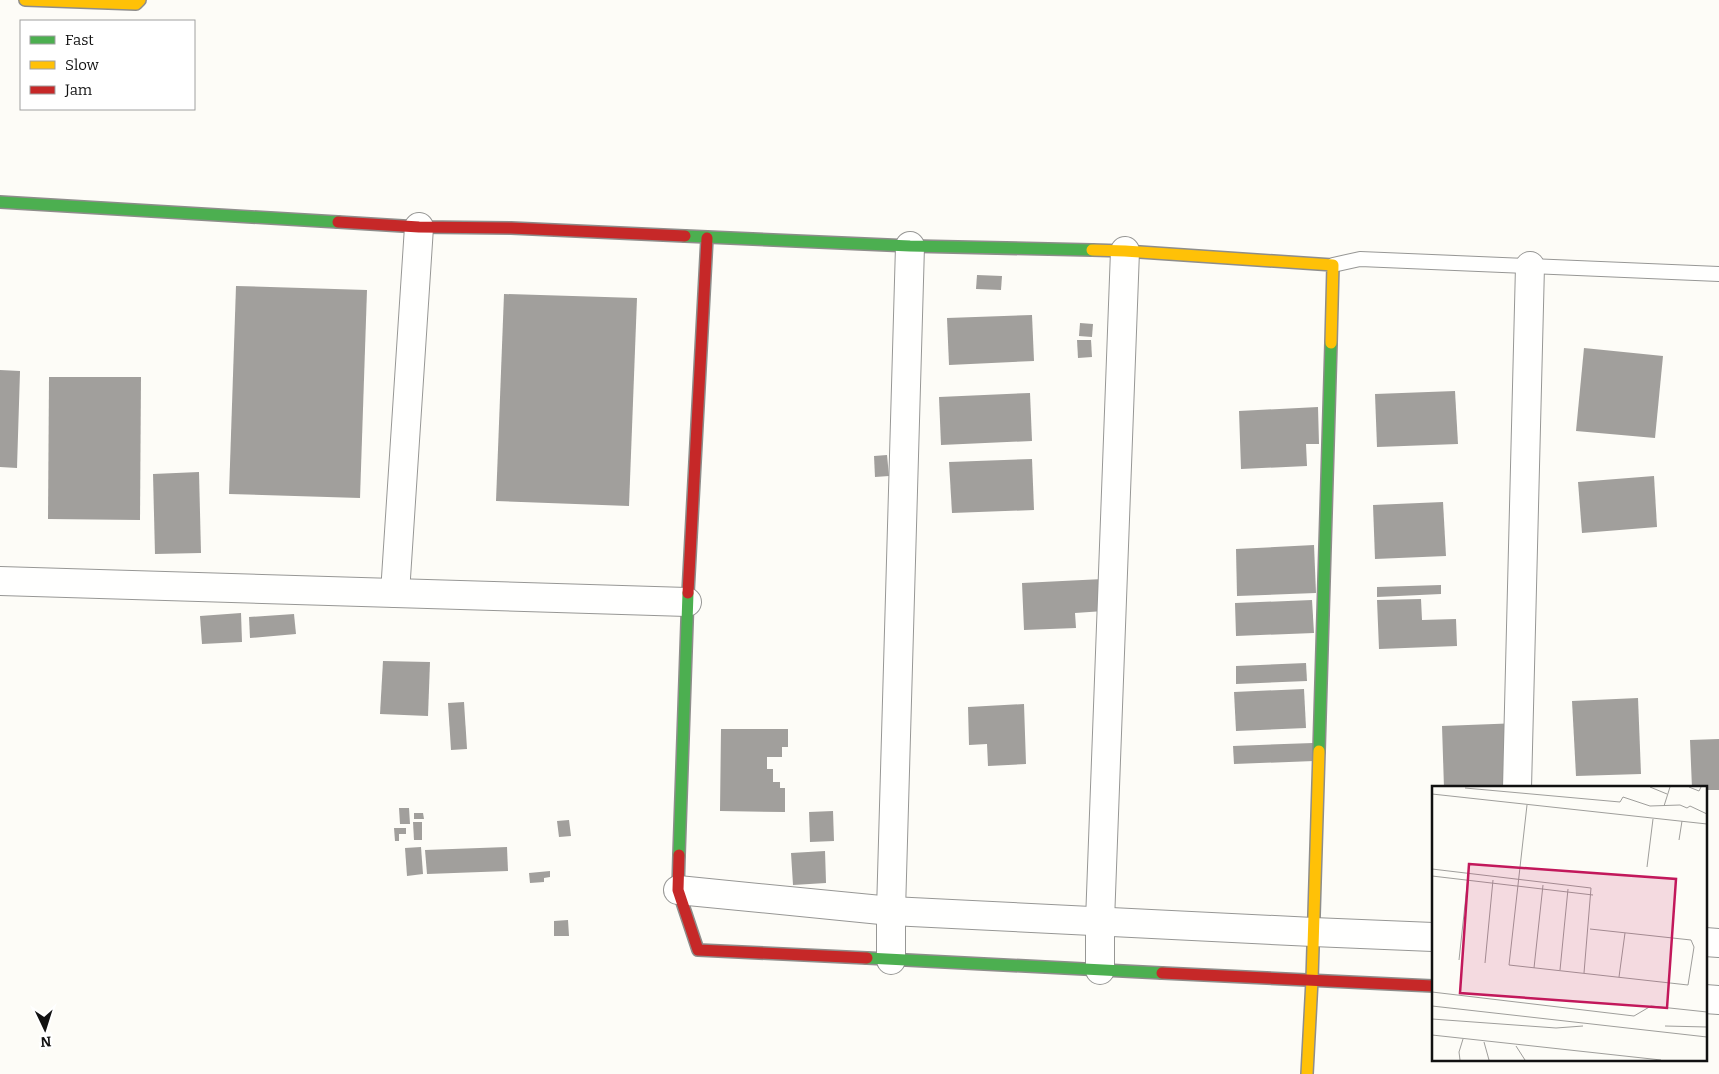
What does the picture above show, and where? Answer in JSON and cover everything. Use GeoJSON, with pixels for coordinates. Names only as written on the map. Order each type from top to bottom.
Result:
{"type":"FeatureCollection","features":[{"type":"Feature","properties":{"kind":"street"},"geometry":{"type":"LineString","coordinates":[[25,0],[136,4],[140,0]]}},
{"type":"Feature","properties":{"kind":"street"},"geometry":{"type":"LineString","coordinates":[[0,202],[236,214],[419,227],[511,228],[910,246],[1125,251],[1333,266],[1312,980],[1307,1074]]}},
{"type":"Feature","properties":{"kind":"street"},"geometry":{"type":"LineString","coordinates":[[395,593],[419,227]]}},
{"type":"Feature","properties":{"kind":"street"},"geometry":{"type":"LineString","coordinates":[[707,238],[687,602],[678,890],[698,950],[1432,986]]}},
{"type":"Feature","properties":{"kind":"street"},"geometry":{"type":"LineString","coordinates":[[891,960],[910,246]]}},
{"type":"Feature","properties":{"kind":"street"},"geometry":{"type":"LineString","coordinates":[[1100,970],[1100,921],[1125,251]]}},
{"type":"Feature","properties":{"kind":"street"},"geometry":{"type":"LineString","coordinates":[[1517,786],[1530,266]]}},
{"type":"Feature","properties":{"kind":"street"},"geometry":{"type":"LineString","coordinates":[[0,581],[687,602]]}},
{"type":"Feature","properties":{"kind":"street"},"geometry":{"type":"LineString","coordinates":[[678,890],[891,911],[1432,937]]}},
{"type":"Feature","properties":{"kind":"street"},"geometry":{"type":"LineString","coordinates":[[1706,942],[1719,943]]}},
{"type":"Feature","properties":{"kind":"street"},"geometry":{"type":"LineString","coordinates":[[1706,1000],[1719,1000]]}},
{"type":"Feature","properties":{"kind":"lane"},"geometry":{"type":"LineString","coordinates":[[1333,266],[1360,258],[1719,274]]}},
{"type":"Feature","properties":{"kind":"building"},"geometry":{"type":"Polygon","coordinates":[[[977,275],[1002,276],[1001,290],[976,289],[977,275]]]}},
{"type":"Feature","properties":{"kind":"building"},"geometry":{"type":"Polygon","coordinates":[[[236,286],[367,290],[360,498],[229,494],[236,286]]]}},
{"type":"Feature","properties":{"kind":"building"},"geometry":{"type":"Polygon","coordinates":[[[504,294],[637,298],[629,506],[496,501],[504,294]]]}},
{"type":"Feature","properties":{"kind":"building"},"geometry":{"type":"Polygon","coordinates":[[[1032,315],[1034,361],[949,365],[947,318],[1032,315]]]}},
{"type":"Feature","properties":{"kind":"building"},"geometry":{"type":"Polygon","coordinates":[[[1080,323],[1093,324],[1092,337],[1079,336],[1080,323]]]}},
{"type":"Feature","properties":{"kind":"building"},"geometry":{"type":"Polygon","coordinates":[[[1077,340],[1091,340],[1092,357],[1078,358],[1077,340]]]}},
{"type":"Feature","properties":{"kind":"building"},"geometry":{"type":"Polygon","coordinates":[[[1584,348],[1663,356],[1655,438],[1576,431],[1584,348]]]}},
{"type":"Feature","properties":{"kind":"building"},"geometry":{"type":"Polygon","coordinates":[[[0,370],[20,371],[17,468],[0,467],[0,370]]]}},
{"type":"Feature","properties":{"kind":"building"},"geometry":{"type":"Polygon","coordinates":[[[49,377],[141,377],[140,520],[48,519],[49,377]]]}},
{"type":"Feature","properties":{"kind":"building"},"geometry":{"type":"Polygon","coordinates":[[[1455,391],[1458,444],[1377,447],[1375,394],[1455,391]]]}},
{"type":"Feature","properties":{"kind":"building"},"geometry":{"type":"Polygon","coordinates":[[[1030,393],[1032,441],[941,445],[939,397],[1030,393]]]}},
{"type":"Feature","properties":{"kind":"building"},"geometry":{"type":"Polygon","coordinates":[[[1318,407],[1319,444],[1306,444],[1307,466],[1241,469],[1239,411],[1318,407]]]}},
{"type":"Feature","properties":{"kind":"building"},"geometry":{"type":"Polygon","coordinates":[[[887,455],[889,476],[875,477],[874,456],[887,455]]]}},
{"type":"Feature","properties":{"kind":"building"},"geometry":{"type":"Polygon","coordinates":[[[1032,459],[1034,510],[952,513],[949,462],[1032,459]]]}},
{"type":"Feature","properties":{"kind":"building"},"geometry":{"type":"Polygon","coordinates":[[[199,472],[201,553],[155,554],[153,474],[199,472]]]}},
{"type":"Feature","properties":{"kind":"building"},"geometry":{"type":"Polygon","coordinates":[[[1654,476],[1657,527],[1582,533],[1578,482],[1654,476]]]}},
{"type":"Feature","properties":{"kind":"building"},"geometry":{"type":"Polygon","coordinates":[[[1443,502],[1446,556],[1375,559],[1373,505],[1443,502]]]}},
{"type":"Feature","properties":{"kind":"building"},"geometry":{"type":"Polygon","coordinates":[[[1314,545],[1316,593],[1237,596],[1236,549],[1314,545]]]}},
{"type":"Feature","properties":{"kind":"building"},"geometry":{"type":"Polygon","coordinates":[[[1103,579],[1104,611],[1075,613],[1076,628],[1024,630],[1022,583],[1103,579]]]}},
{"type":"Feature","properties":{"kind":"building"},"geometry":{"type":"Polygon","coordinates":[[[1441,585],[1441,594],[1377,597],[1377,587],[1441,585]]]}},
{"type":"Feature","properties":{"kind":"building"},"geometry":{"type":"Polygon","coordinates":[[[1421,599],[1422,620],[1456,619],[1457,646],[1379,649],[1377,600],[1421,599]]]}},
{"type":"Feature","properties":{"kind":"building"},"geometry":{"type":"Polygon","coordinates":[[[1312,600],[1314,633],[1236,636],[1235,603],[1312,600]]]}},
{"type":"Feature","properties":{"kind":"building"},"geometry":{"type":"Polygon","coordinates":[[[241,613],[242,642],[202,644],[200,616],[241,613]]]}},
{"type":"Feature","properties":{"kind":"building"},"geometry":{"type":"Polygon","coordinates":[[[294,614],[296,634],[250,638],[249,617],[294,614]]]}},
{"type":"Feature","properties":{"kind":"building"},"geometry":{"type":"Polygon","coordinates":[[[383,661],[430,662],[428,716],[380,714],[383,661]]]}},
{"type":"Feature","properties":{"kind":"building"},"geometry":{"type":"Polygon","coordinates":[[[1306,663],[1307,681],[1236,684],[1236,666],[1306,663]]]}},
{"type":"Feature","properties":{"kind":"building"},"geometry":{"type":"Polygon","coordinates":[[[1304,689],[1306,728],[1236,731],[1234,692],[1304,689]]]}},
{"type":"Feature","properties":{"kind":"building"},"geometry":{"type":"Polygon","coordinates":[[[1638,698],[1641,774],[1576,776],[1572,701],[1638,698]]]}},
{"type":"Feature","properties":{"kind":"building"},"geometry":{"type":"Polygon","coordinates":[[[464,702],[467,749],[451,750],[448,703],[464,702]]]}},
{"type":"Feature","properties":{"kind":"building"},"geometry":{"type":"Polygon","coordinates":[[[1024,704],[1026,764],[988,766],[987,744],[969,745],[968,707],[1024,704]]]}},
{"type":"Feature","properties":{"kind":"building"},"geometry":{"type":"Polygon","coordinates":[[[1520,723],[1523,786],[1444,786],[1442,726],[1520,723]]]}},
{"type":"Feature","properties":{"kind":"building"},"geometry":{"type":"Polygon","coordinates":[[[721,729],[788,729],[788,747],[782,747],[782,757],[767,757],[767,769],[773,769],[773,782],[780,782],[780,788],[785,788],[785,812],[720,811],[721,729]]]}},
{"type":"Feature","properties":{"kind":"building"},"geometry":{"type":"Polygon","coordinates":[[[1719,739],[1719,790],[1706,790],[1706,786],[1692,786],[1690,740],[1719,739]]]}},
{"type":"Feature","properties":{"kind":"building"},"geometry":{"type":"Polygon","coordinates":[[[1313,743],[1314,761],[1234,764],[1233,746],[1313,743]]]}},
{"type":"Feature","properties":{"kind":"building"},"geometry":{"type":"Polygon","coordinates":[[[399,808],[409,808],[410,824],[400,824],[399,808]]]}},
{"type":"Feature","properties":{"kind":"building"},"geometry":{"type":"Polygon","coordinates":[[[833,811],[834,841],[810,842],[809,812],[833,811]]]}},
{"type":"Feature","properties":{"kind":"building"},"geometry":{"type":"Polygon","coordinates":[[[414,813],[423,813],[424,819],[414,819],[414,813]]]}},
{"type":"Feature","properties":{"kind":"building"},"geometry":{"type":"Polygon","coordinates":[[[569,820],[571,836],[559,837],[557,821],[569,820]]]}},
{"type":"Feature","properties":{"kind":"building"},"geometry":{"type":"Polygon","coordinates":[[[413,822],[422,822],[422,840],[414,840],[413,822]]]}},
{"type":"Feature","properties":{"kind":"building"},"geometry":{"type":"Polygon","coordinates":[[[394,828],[406,828],[406,834],[399,834],[399,841],[395,841],[394,828]]]}},
{"type":"Feature","properties":{"kind":"building"},"geometry":{"type":"Polygon","coordinates":[[[421,847],[423,874],[407,876],[405,848],[421,847]]]}},
{"type":"Feature","properties":{"kind":"building"},"geometry":{"type":"Polygon","coordinates":[[[507,847],[508,871],[427,874],[425,850],[507,847]]]}},
{"type":"Feature","properties":{"kind":"building"},"geometry":{"type":"Polygon","coordinates":[[[825,851],[826,883],[793,885],[791,853],[825,851]]]}},
{"type":"Feature","properties":{"kind":"building"},"geometry":{"type":"Polygon","coordinates":[[[550,871],[550,877],[544,878],[544,882],[530,883],[529,873],[550,871]]]}},
{"type":"Feature","properties":{"kind":"building"},"geometry":{"type":"Polygon","coordinates":[[[568,920],[569,936],[554,936],[554,921],[568,920]]]}},
{"type":"Feature","properties":{"kind":"traffic: fast"},"geometry":{"type":"LineString","coordinates":[[0,202],[338,222]]}},
{"type":"Feature","properties":{"kind":"traffic: fast"},"geometry":{"type":"LineString","coordinates":[[685,236],[910,246],[1092,250]]}},
{"type":"Feature","properties":{"kind":"traffic: fast"},"geometry":{"type":"LineString","coordinates":[[1319,751],[1331,343]]}},
{"type":"Feature","properties":{"kind":"traffic: fast"},"geometry":{"type":"LineString","coordinates":[[679,855],[688,593]]}},
{"type":"Feature","properties":{"kind":"traffic: fast"},"geometry":{"type":"LineString","coordinates":[[867,958],[1162,973]]}},
{"type":"Feature","properties":{"kind":"traffic: slow"},"geometry":{"type":"LineString","coordinates":[[25,0],[136,4],[140,0]]}},
{"type":"Feature","properties":{"kind":"traffic: slow"},"geometry":{"type":"LineString","coordinates":[[1092,250],[1333,265],[1331,343]]}},
{"type":"Feature","properties":{"kind":"traffic: slow"},"geometry":{"type":"LineString","coordinates":[[1307,1074],[1312,980],[1319,751]]}},
{"type":"Feature","properties":{"kind":"traffic: jam"},"geometry":{"type":"LineString","coordinates":[[338,222],[419,227],[511,228],[685,236]]}},
{"type":"Feature","properties":{"kind":"traffic: jam"},"geometry":{"type":"LineString","coordinates":[[688,593],[707,238]]}},
{"type":"Feature","properties":{"kind":"traffic: jam"},"geometry":{"type":"LineString","coordinates":[[679,855],[678,890],[698,950],[867,958]]}},
{"type":"Feature","properties":{"kind":"traffic: jam"},"geometry":{"type":"LineString","coordinates":[[1162,973],[1432,986]]}}]}
